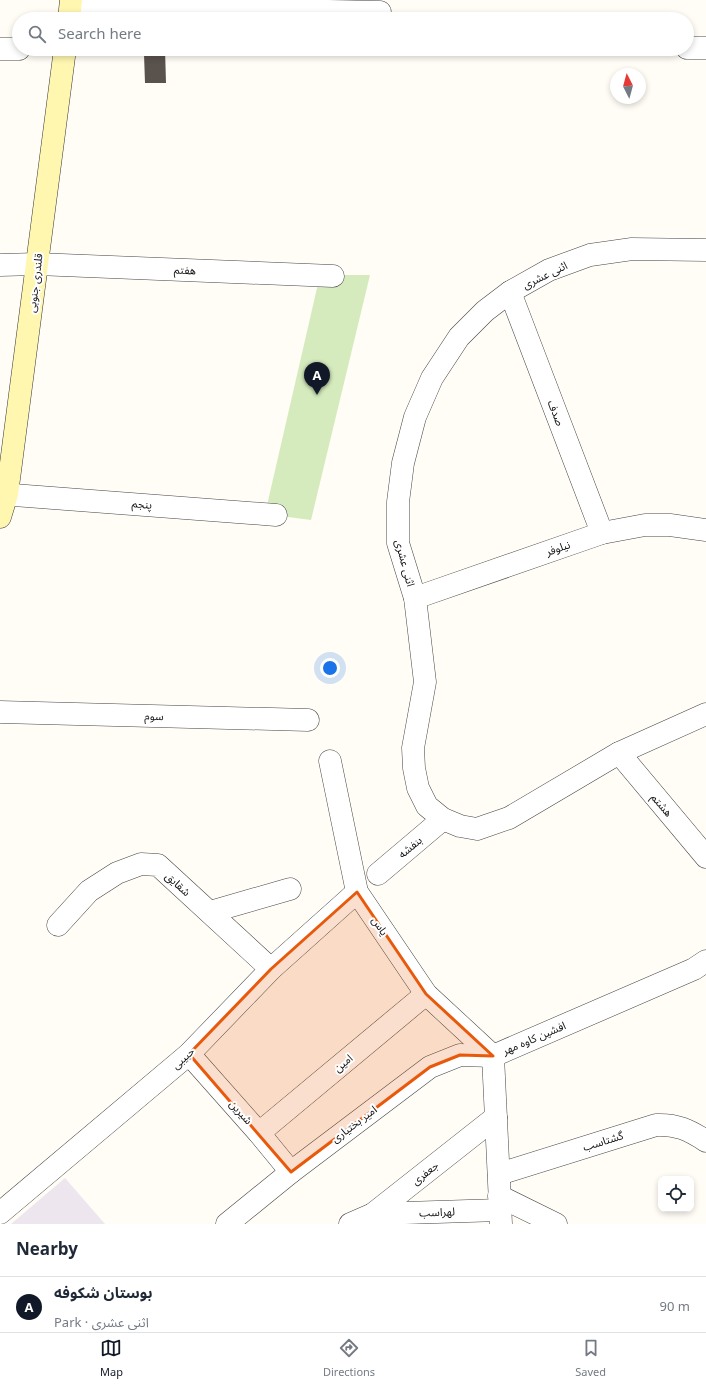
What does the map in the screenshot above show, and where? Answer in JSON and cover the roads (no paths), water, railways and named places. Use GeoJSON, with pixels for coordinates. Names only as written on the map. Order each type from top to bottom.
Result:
{"type":"FeatureCollection","features":[{"type":"Feature","properties":{"kind":"street"},"geometry":{"type":"LineString","coordinates":[[70,8],[380,12]]}},
{"type":"Feature","properties":{"kind":"street"},"geometry":{"type":"LineString","coordinates":[[694,48],[706,48]]}},
{"type":"Feature","properties":{"kind":"street"},"geometry":{"type":"LineString","coordinates":[[0,49],[12,49]]}},
{"type":"Feature","properties":{"kind":"street","name":"قلندری جنوبی"},"geometry":{"type":"LineString","coordinates":[[0,517],[37,264],[64,56]]}},
{"type":"Feature","properties":{"kind":"street","name":"اثنی عشری"},"geometry":{"type":"LineString","coordinates":[[619,753],[509,818],[477,828],[460,826],[443,819],[427,806],[418,788],[414,768],[413,748],[425,682],[415,598],[398,543],[398,502],[403,463],[415,417],[432,378],[459,337],[485,311],[510,292],[549,270],[590,255],[632,249],[706,250]]}},
{"type":"Feature","properties":{"kind":"street","name":"هفتم"},"geometry":{"type":"LineString","coordinates":[[0,265],[37,264],[333,276]]}},
{"type":"Feature","properties":{"kind":"street","name":"صدف"},"geometry":{"type":"LineString","coordinates":[[510,292],[602,533]]}},
{"type":"Feature","properties":{"kind":"street","name":"پنجم"},"geometry":{"type":"LineString","coordinates":[[4,494],[276,515]]}},
{"type":"Feature","properties":{"kind":"street","name":"نیلوفر"},"geometry":{"type":"LineString","coordinates":[[415,598],[602,533],[645,526],[670,525],[706,530]]}},
{"type":"Feature","properties":{"kind":"street","name":"سوم"},"geometry":{"type":"LineString","coordinates":[[0,712],[308,720]]}},
{"type":"Feature","properties":{"kind":"street"},"geometry":{"type":"LineString","coordinates":[[619,753],[706,714]]}},
{"type":"Feature","properties":{"kind":"street","name":"هشتم"},"geometry":{"type":"LineString","coordinates":[[619,753],[706,857]]}},
{"type":"Feature","properties":{"kind":"street","name":"یاس"},"geometry":{"type":"LineString","coordinates":[[330,761],[357,892],[426,994],[493,1056]]}},
{"type":"Feature","properties":{"kind":"street","name":"بنفشه"},"geometry":{"type":"LineString","coordinates":[[378,874],[443,819]]}},
{"type":"Feature","properties":{"kind":"street","name":"شقایق"},"geometry":{"type":"LineString","coordinates":[[58,925],[89,891],[117,873],[141,864],[158,865],[271,969]]}},
{"type":"Feature","properties":{"kind":"street"},"geometry":{"type":"LineString","coordinates":[[210,912],[290,889]]}},
{"type":"Feature","properties":{"kind":"street","name":"حبیبی"},"geometry":{"type":"LineString","coordinates":[[0,1213],[189,1054],[271,969],[357,892]]}},
{"type":"Feature","properties":{"kind":"street","name":"افشین کاوه مهر"},"geometry":{"type":"LineString","coordinates":[[500,1210],[493,1056],[694,969],[706,960]]}},
{"type":"Feature","properties":{"kind":"street","name":"امین"},"geometry":{"type":"LineString","coordinates":[[260,1133],[426,994]]}},
{"type":"Feature","properties":{"kind":"street","name":"شیرین"},"geometry":{"type":"LineString","coordinates":[[189,1054],[260,1133],[291,1172]]}},
{"type":"Feature","properties":{"kind":"street","name":"امیر بختیاری"},"geometry":{"type":"LineString","coordinates":[[227,1224],[291,1172],[430,1067],[460,1054],[493,1056]]}},
{"type":"Feature","properties":{"kind":"street","name":"جعفری"},"geometry":{"type":"LineString","coordinates":[[350,1224],[373,1214],[496,1117]]}},
{"type":"Feature","properties":{"kind":"street","name":"گشتاسب"},"geometry":{"type":"LineString","coordinates":[[498,1174],[656,1125],[668,1124],[678,1126],[689,1130],[706,1141]]}},
{"type":"Feature","properties":{"kind":"street","name":"لهراسب"},"geometry":{"type":"LineString","coordinates":[[373,1214],[500,1210],[556,1224]]}},
{"type":"Feature","properties":{"kind":"place","name":"بوستان شکوفه"},"geometry":{"type":"Point","coordinates":[317,395]}}]}
